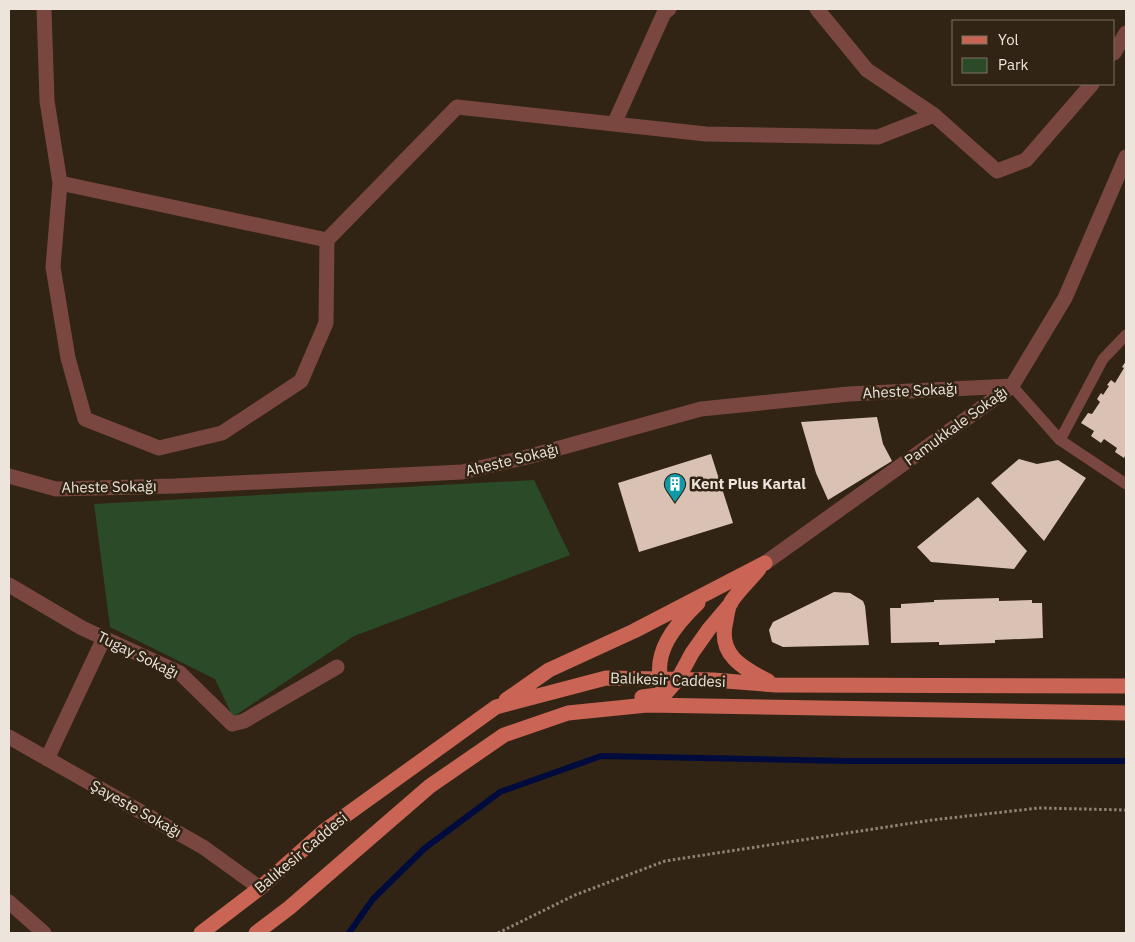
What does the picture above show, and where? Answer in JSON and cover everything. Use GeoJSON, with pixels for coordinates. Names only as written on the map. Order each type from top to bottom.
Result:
{"type":"FeatureCollection","features":[{"type":"Feature","properties":{"kind":"main road"},"geometry":{"type":"LineString","coordinates":[[496,706],[549,670],[634,630],[765,563]]}},
{"type":"Feature","properties":{"kind":"main road"},"geometry":{"type":"LineString","coordinates":[[504,735],[521,720],[567,705],[666,694],[678,679],[692,653],[709,629],[765,563]]}},
{"type":"Feature","properties":{"kind":"main road"},"geometry":{"type":"LineString","coordinates":[[683,706],[666,694],[660,679],[660,655],[678,622],[710,592]]}},
{"type":"Feature","properties":{"kind":"main road"},"geometry":{"type":"LineString","coordinates":[[731,603],[724,626],[730,655],[744,669],[776,685]]}},
{"type":"Feature","properties":{"kind":"main road","name":"Balıkesir Caddesi"},"geometry":{"type":"LineString","coordinates":[[201,933],[260,888],[324,831],[496,706],[606,678],[678,679],[776,685],[1126,686]]}},
{"type":"Feature","properties":{"kind":"main road","name":"Balıkesir Caddesi"},"geometry":{"type":"LineString","coordinates":[[256,933],[289,908],[430,786],[504,735],[568,714],[647,705],[1126,713]]}},
{"type":"Feature","properties":{"kind":"street"},"geometry":{"type":"LineString","coordinates":[[44,9],[47,101],[60,184],[53,267],[68,358],[85,419],[159,448],[222,433],[301,382],[326,323],[327,240],[457,107],[706,134],[878,137],[934,115]]}},
{"type":"Feature","properties":{"kind":"street"},"geometry":{"type":"LineString","coordinates":[[614,124],[668,9]]}},
{"type":"Feature","properties":{"kind":"street"},"geometry":{"type":"LineString","coordinates":[[817,9],[867,70],[934,115],[997,171],[1026,160],[1091,85]]}},
{"type":"Feature","properties":{"kind":"street"},"geometry":{"type":"LineString","coordinates":[[1115,51],[1126,33]]}},
{"type":"Feature","properties":{"kind":"street","name":"Pamukkale Sokağı"},"geometry":{"type":"LineString","coordinates":[[765,563],[1012,386],[1065,298],[1126,157]]}},
{"type":"Feature","properties":{"kind":"street"},"geometry":{"type":"LineString","coordinates":[[60,184],[327,240]]}},
{"type":"Feature","properties":{"kind":"street","name":"Aheste Sokağı"},"geometry":{"type":"LineString","coordinates":[[9,476],[56,489],[175,486],[462,472],[527,457],[700,409],[849,394],[1012,386]]}},
{"type":"Feature","properties":{"kind":"street","name":"Tugay Sokağı"},"geometry":{"type":"LineString","coordinates":[[9,585],[82,628],[180,673],[232,724],[244,720],[337,667]]}},
{"type":"Feature","properties":{"kind":"street"},"geometry":{"type":"LineString","coordinates":[[46,759],[104,638]]}},
{"type":"Feature","properties":{"kind":"street","name":"Şayeste Sokağı"},"geometry":{"type":"LineString","coordinates":[[9,736],[46,759],[203,847],[260,888]]}},
{"type":"Feature","properties":{"kind":"street"},"geometry":{"type":"LineString","coordinates":[[9,902],[44,933]]}},
{"type":"Feature","properties":{"kind":"lane"},"geometry":{"type":"LineString","coordinates":[[1060,440],[1103,359],[1126,335]]}},
{"type":"Feature","properties":{"kind":"lane"},"geometry":{"type":"LineString","coordinates":[[1012,386],[1060,440],[1126,484]]}},
{"type":"Feature","properties":{"kind":"path"},"geometry":{"type":"LineString","coordinates":[[498,933],[575,895],[665,861],[932,820],[1039,808],[1126,810]]}},
{"type":"Feature","properties":{"kind":"green space"},"geometry":{"type":"Polygon","coordinates":[[[534,480],[570,555],[354,636],[233,717],[215,679],[110,627],[94,504],[534,480]]]}},
{"type":"Feature","properties":{"kind":"building"},"geometry":{"type":"Polygon","coordinates":[[[1126,361],[1126,454],[1124,458],[1115,452],[1117,448],[1104,439],[1101,443],[1091,436],[1094,431],[1081,423],[1088,413],[1092,414],[1100,402],[1097,399],[1101,393],[1103,395],[1111,380],[1115,383],[1126,361]]]}},
{"type":"Feature","properties":{"kind":"building"},"geometry":{"type":"Polygon","coordinates":[[[877,417],[883,444],[892,461],[828,500],[816,473],[801,422],[877,417]]]}},
{"type":"Feature","properties":{"kind":"building","name":"Kent Plus Kartal"},"geometry":{"type":"Polygon","coordinates":[[[711,454],[733,523],[639,552],[618,483],[711,454]]]}},
{"type":"Feature","properties":{"kind":"building"},"geometry":{"type":"Polygon","coordinates":[[[1019,459],[1037,464],[1058,460],[1086,478],[1044,541],[991,483],[1019,459]]]}},
{"type":"Feature","properties":{"kind":"building"},"geometry":{"type":"Polygon","coordinates":[[[978,497],[1027,551],[1014,569],[931,562],[917,547],[978,497]]]}},
{"type":"Feature","properties":{"kind":"building"},"geometry":{"type":"Polygon","coordinates":[[[834,592],[850,593],[863,601],[869,645],[783,647],[772,642],[769,630],[773,622],[834,592]]]}},
{"type":"Feature","properties":{"kind":"building"},"geometry":{"type":"Polygon","coordinates":[[[999,598],[999,601],[1032,600],[1032,603],[1042,603],[1043,638],[995,640],[995,643],[939,645],[939,642],[891,643],[890,608],[901,608],[901,604],[934,602],[934,600],[999,598]]]}},
{"type":"Feature","properties":{"kind":"waterway"},"geometry":{"type":"LineString","coordinates":[[349,933],[373,899],[425,848],[500,792],[601,756],[846,761],[1126,761]]}},
{"type":"Feature","properties":{"kind":"place","name":"Kent Plus Kartal"},"geometry":{"type":"Point","coordinates":[675,503]}}]}
